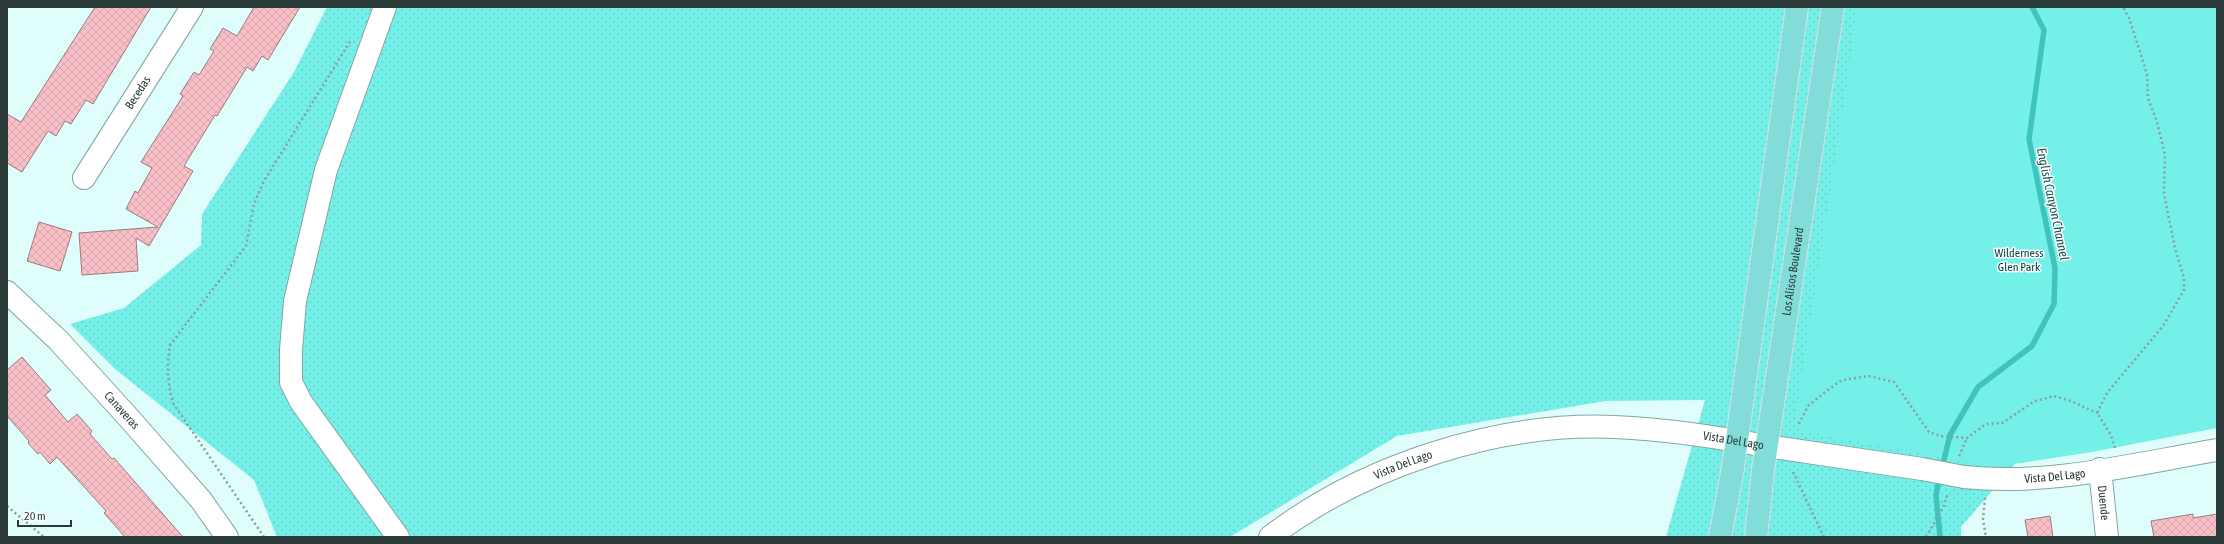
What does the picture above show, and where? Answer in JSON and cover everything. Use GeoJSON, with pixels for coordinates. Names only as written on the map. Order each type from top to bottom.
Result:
{"type":"FeatureCollection","features":[{"type":"Feature","properties":{"kind":"main road"},"geometry":{"type":"LineString","coordinates":[[1720,537],[1736,441],[1797,7]]}},
{"type":"Feature","properties":{"kind":"main road","name":"Los Alisos Boulevard"},"geometry":{"type":"LineString","coordinates":[[1756,537],[1763,470],[1833,7]]}},
{"type":"Feature","properties":{"kind":"street","name":"Becedas"},"geometry":{"type":"LineString","coordinates":[[84,178],[192,7]]}},
{"type":"Feature","properties":{"kind":"street"},"geometry":{"type":"LineString","coordinates":[[385,7],[326,170],[295,301],[291,350],[291,382],[301,402],[398,537]]}},
{"type":"Feature","properties":{"kind":"street","name":"Canaveras"},"geometry":{"type":"LineString","coordinates":[[7,292],[58,340],[128,417],[201,500],[226,537]]}},
{"type":"Feature","properties":{"kind":"street","name":"Vista Del Lago"},"geometry":{"type":"LineString","coordinates":[[1270,537],[1323,501],[1372,478],[1455,447],[1500,437],[1540,431],[1613,427],[1704,434],[1736,441],[1922,469],[1964,477],[2015,480],[2048,478],[2217,450]]}},
{"type":"Feature","properties":{"kind":"street","name":"Duende"},"geometry":{"type":"LineString","coordinates":[[2107,537],[2110,468]]}},
{"type":"Feature","properties":{"kind":"path"},"geometry":{"type":"LineString","coordinates":[[2098,413],[2107,393],[2163,326],[2184,290],[2184,278],[2175,248],[2164,194],[2165,155],[2157,122],[2148,98],[2146,75],[2142,58],[2129,18],[2123,7]]}},
{"type":"Feature","properties":{"kind":"path"},"geometry":{"type":"LineString","coordinates":[[264,537],[173,403],[168,384],[167,364],[170,345],[246,246],[254,204],[264,181],[353,36]]}},
{"type":"Feature","properties":{"kind":"path"},"geometry":{"type":"LineString","coordinates":[[1798,424],[1808,406],[1842,380],[1869,376],[1894,382],[1920,422],[1929,432],[1940,436],[1958,438],[1968,438],[1986,424],[2002,423],[2035,401],[2054,396],[2071,401],[2098,413],[2111,435],[2110,468]]}},
{"type":"Feature","properties":{"kind":"path"},"geometry":{"type":"LineString","coordinates":[[1793,472],[1824,537]]}},
{"type":"Feature","properties":{"kind":"path"},"geometry":{"type":"LineString","coordinates":[[7,506],[44,537]]}},
{"type":"Feature","properties":{"kind":"path"},"geometry":{"type":"LineString","coordinates":[[1984,506],[1982,519],[1986,537]]}},
{"type":"Feature","properties":{"kind":"path"},"geometry":{"type":"LineString","coordinates":[[1926,537],[1942,508]]}},
{"type":"Feature","properties":{"kind":"green space"},"geometry":{"type":"Polygon","coordinates":[[[327,7],[2199,7],[2040,435],[1961,527],[1961,537],[1666,537],[1705,400],[1605,401],[1397,436],[1230,537],[277,537],[254,480],[115,369],[70,324],[124,308],[201,245],[202,214],[294,72],[327,7]]]}},
{"type":"Feature","properties":{"kind":"green space","name":"Wilderness Glen Park"},"geometry":{"type":"Polygon","coordinates":[[[1856,7],[2217,7],[2217,428],[2092,452],[1994,467],[1801,431],[1796,413],[1850,61],[1856,7]]]}},
{"type":"Feature","properties":{"kind":"building"},"geometry":{"type":"Polygon","coordinates":[[[95,7],[151,7],[93,104],[86,100],[71,124],[65,121],[56,136],[48,131],[22,172],[7,163],[7,114],[21,122],[95,7]]]}},
{"type":"Feature","properties":{"kind":"building"},"geometry":{"type":"Polygon","coordinates":[[[254,7],[300,7],[268,60],[262,56],[253,71],[247,67],[217,116],[215,115],[184,166],[193,171],[149,246],[136,238],[138,271],[82,275],[79,233],[158,227],[126,209],[135,191],[138,193],[152,168],[141,162],[183,96],[180,94],[194,72],[199,75],[214,51],[210,49],[223,28],[237,36],[254,7]]]}},
{"type":"Feature","properties":{"kind":"building"},"geometry":{"type":"Polygon","coordinates":[[[39,222],[72,232],[60,271],[27,261],[39,222]]]}},
{"type":"Feature","properties":{"kind":"building"},"geometry":{"type":"Polygon","coordinates":[[[22,357],[51,390],[45,395],[68,422],[77,414],[92,431],[90,434],[112,459],[114,458],[183,537],[125,537],[104,513],[106,511],[57,457],[50,464],[40,452],[38,454],[28,443],[29,441],[7,416],[7,370],[22,357]]]}},
{"type":"Feature","properties":{"kind":"building"},"geometry":{"type":"Polygon","coordinates":[[[2193,514],[2193,518],[2217,514],[2217,537],[2154,537],[2151,521],[2193,514]]]}},
{"type":"Feature","properties":{"kind":"building"},"geometry":{"type":"Polygon","coordinates":[[[2050,516],[2053,537],[2028,537],[2025,520],[2050,516]]]}},
{"type":"Feature","properties":{"kind":"waterway","name":"English Canyon Channel"},"geometry":{"type":"LineString","coordinates":[[1942,468],[1950,435],[1978,387],[2032,346],[2054,304],[2055,268],[2029,139],[2044,30],[2032,7]]}},
{"type":"Feature","properties":{"kind":"waterway","name":"English Canyon Channel"},"geometry":{"type":"LineString","coordinates":[[1940,476],[1936,495],[1940,537]]}}]}
